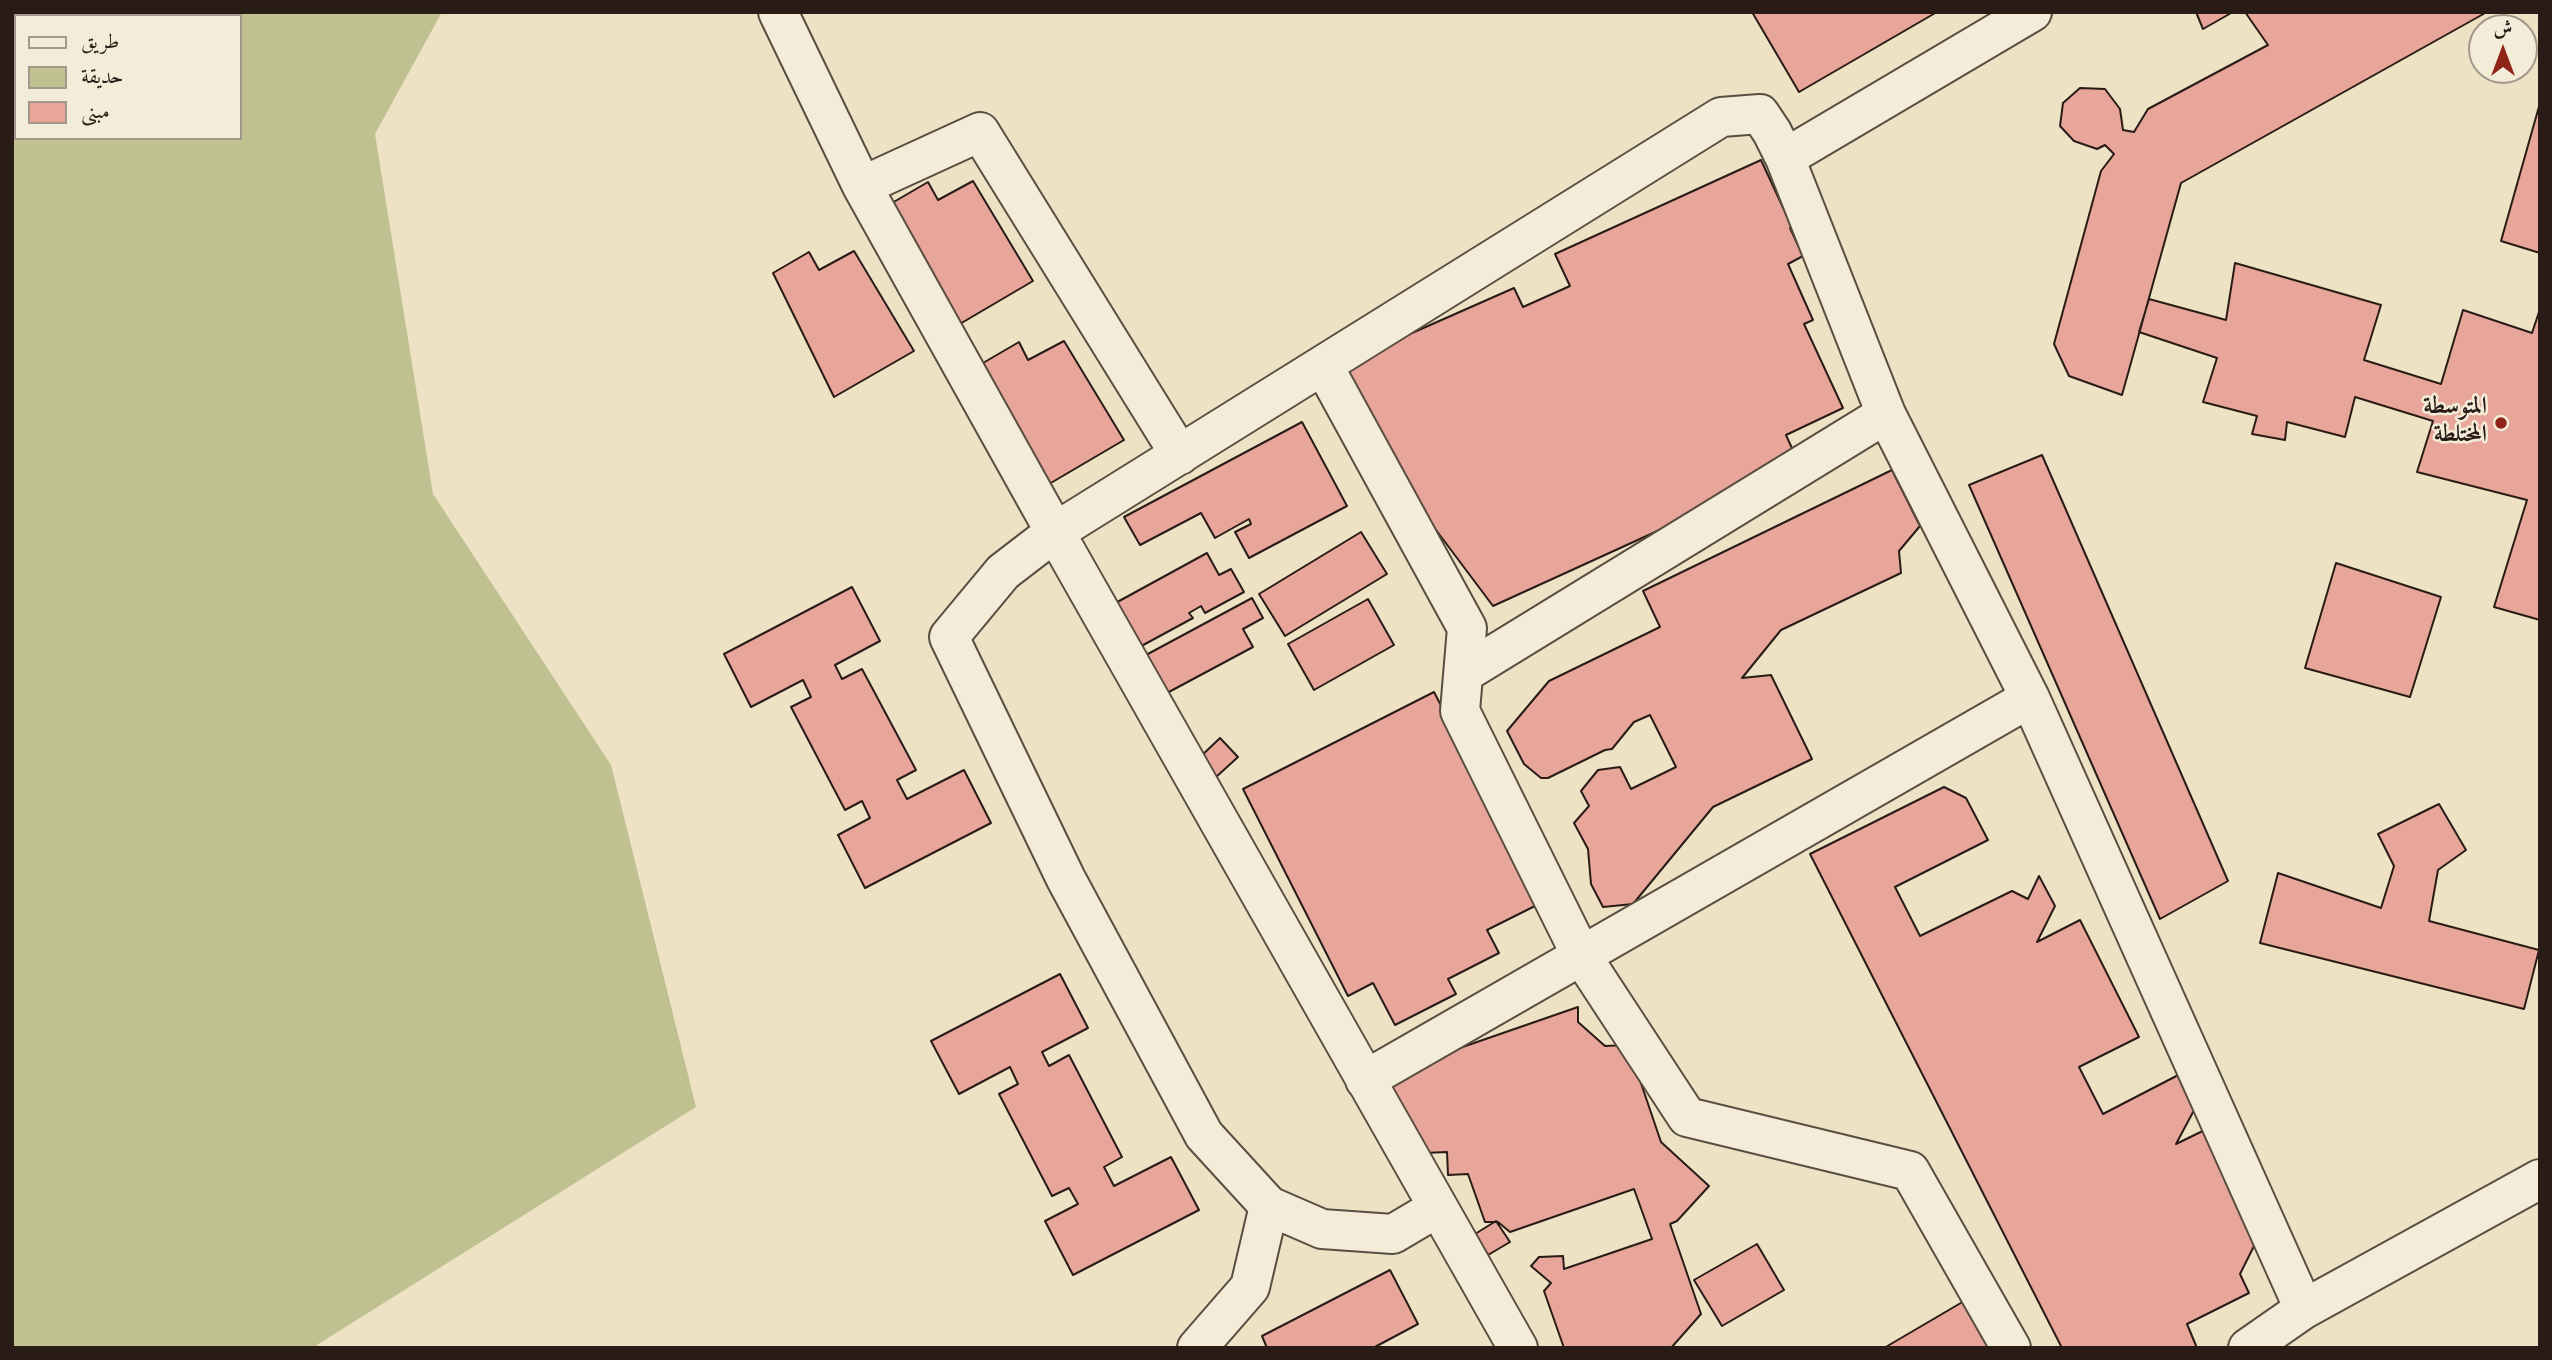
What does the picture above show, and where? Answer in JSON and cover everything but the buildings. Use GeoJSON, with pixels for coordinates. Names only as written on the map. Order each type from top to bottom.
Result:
{"type":"FeatureCollection","features":[{"type":"Feature","properties":{"kind":"street"},"geometry":{"type":"LineString","coordinates":[[778,12],[862,186],[1518,1348]]}},
{"type":"Feature","properties":{"kind":"street"},"geometry":{"type":"LineString","coordinates":[[1784,158],[2032,12]]}},
{"type":"Feature","properties":{"kind":"street"},"geometry":{"type":"LineString","coordinates":[[1437,1208],[1393,1234],[1322,1229],[1269,1206],[1204,1135],[1066,878],[949,637],[1003,572],[1055,532],[1721,117],[1759,114],[1772,132],[1784,158],[1886,415],[2030,698],[2304,1309]]}},
{"type":"Feature","properties":{"kind":"street"},"geometry":{"type":"LineString","coordinates":[[862,186],[980,132],[1180,455]]}},
{"type":"Feature","properties":{"kind":"street"},"geometry":{"type":"LineString","coordinates":[[1323,365],[1467,628],[1460,711],[1581,955],[1687,1117],[1910,1171],[2011,1348]]}},
{"type":"Feature","properties":{"kind":"street"},"geometry":{"type":"LineString","coordinates":[[1464,673],[1886,415]]}},
{"type":"Feature","properties":{"kind":"street"},"geometry":{"type":"LineString","coordinates":[[1365,1080],[2030,698]]}},
{"type":"Feature","properties":{"kind":"street"},"geometry":{"type":"LineString","coordinates":[[2248,1348],[2304,1309],[2540,1179]]}},
{"type":"Feature","properties":{"kind":"street"},"geometry":{"type":"LineString","coordinates":[[1197,1348],[1250,1287],[1269,1206]]}},
{"type":"Feature","properties":{"kind":"green space"},"geometry":{"type":"Polygon","coordinates":[[[12,12],[442,12],[375,134],[433,494],[611,765],[696,1107],[312,1348],[12,1348],[12,12]]]}},
{"type":"Feature","properties":{"kind":"place","name":"المتوسطة المختلطة"},"geometry":{"type":"Point","coordinates":[2501,423]}}]}
